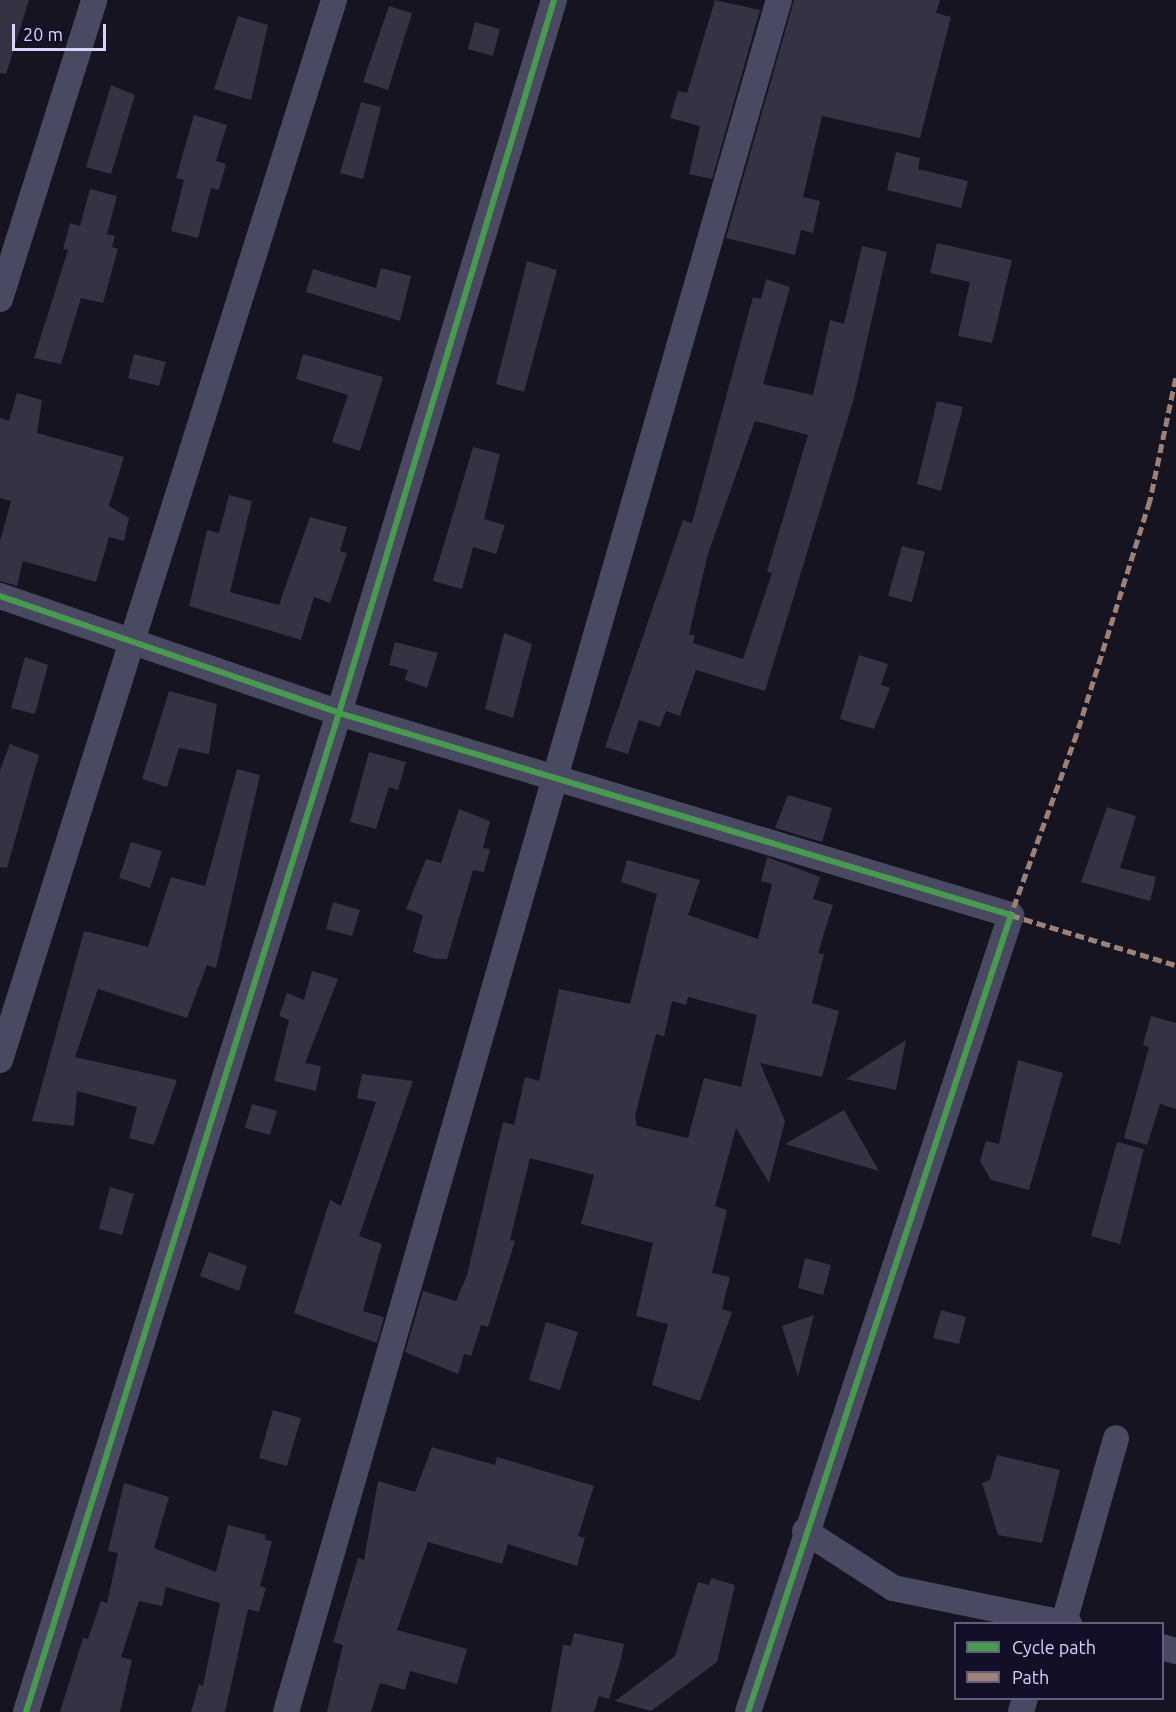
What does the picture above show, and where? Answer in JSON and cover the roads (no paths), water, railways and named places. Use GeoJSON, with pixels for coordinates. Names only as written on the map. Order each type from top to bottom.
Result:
{"type":"FeatureCollection","features":[{"type":"Feature","properties":{"kind":"street"},"geometry":{"type":"LineString","coordinates":[[0,299],[94,0]]}},
{"type":"Feature","properties":{"kind":"street"},"geometry":{"type":"LineString","coordinates":[[0,1060],[134,644],[334,0]]}},
{"type":"Feature","properties":{"kind":"street"},"geometry":{"type":"LineString","coordinates":[[26,1712],[339,713],[554,0]]}},
{"type":"Feature","properties":{"kind":"street"},"geometry":{"type":"LineString","coordinates":[[286,1712],[557,780],[779,0]]}},
{"type":"Feature","properties":{"kind":"street"},"geometry":{"type":"LineString","coordinates":[[0,596],[339,713],[1011,915],[805,1531],[748,1712]]}},
{"type":"Feature","properties":{"kind":"street"},"geometry":{"type":"LineString","coordinates":[[805,1531],[893,1588],[1058,1622],[1116,1438]]}}]}
